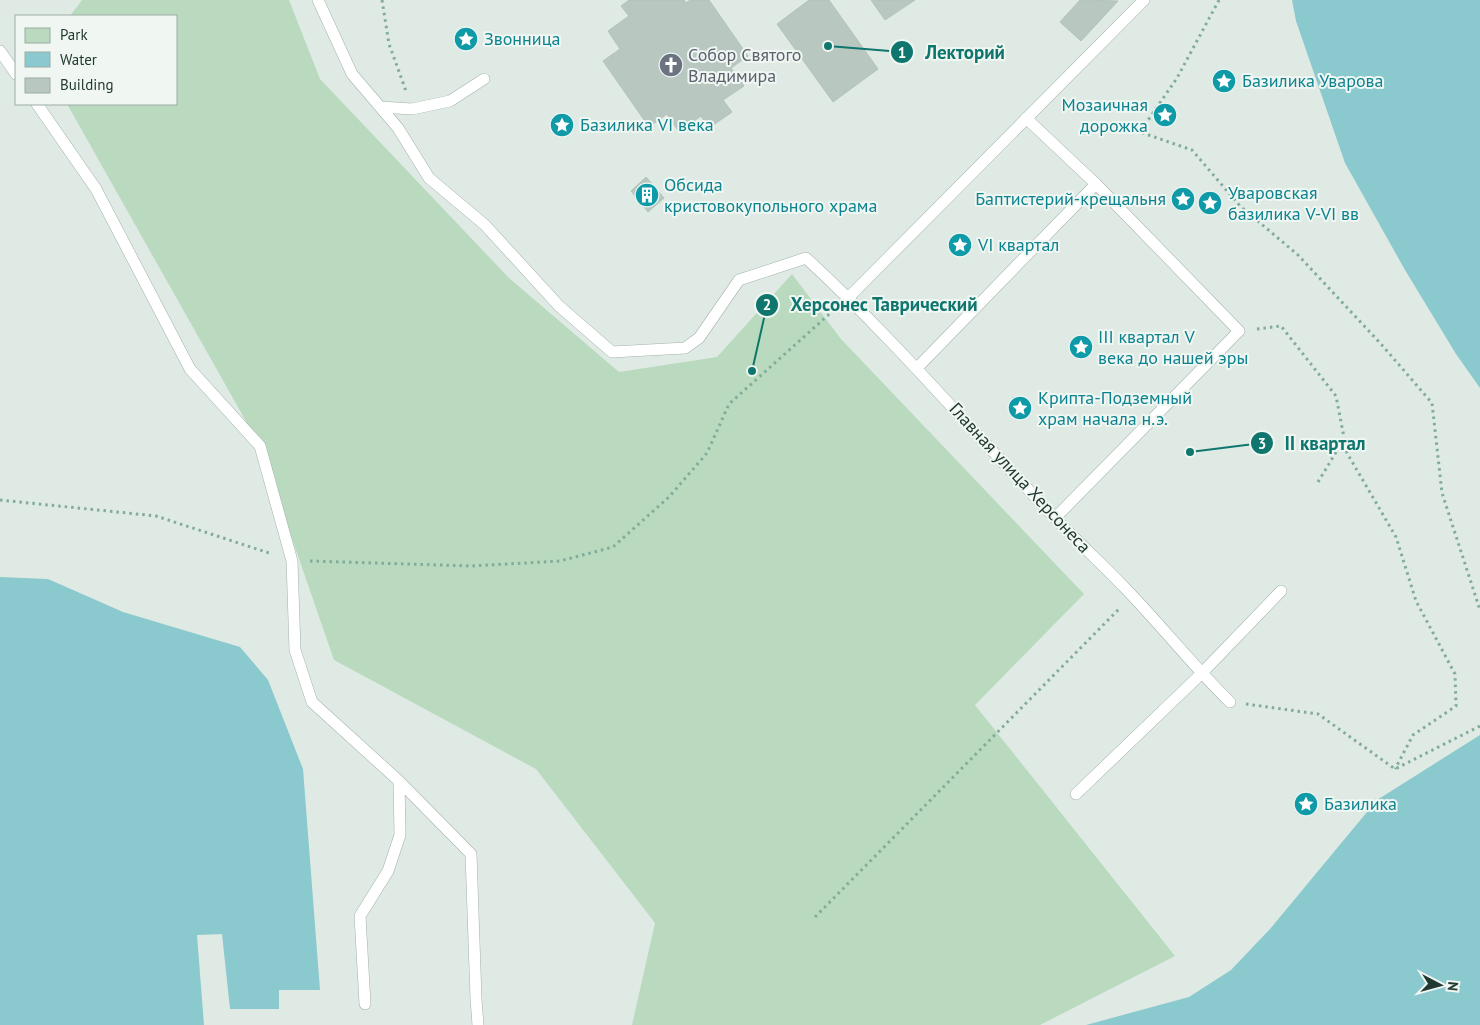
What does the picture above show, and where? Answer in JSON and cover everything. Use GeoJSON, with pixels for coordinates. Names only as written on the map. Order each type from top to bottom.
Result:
{"type":"FeatureCollection","features":[{"type":"Feature","properties":{"kind":"lane"},"geometry":{"type":"LineString","coordinates":[[318,0],[352,74],[380,107],[412,109],[450,101],[484,79]]}},
{"type":"Feature","properties":{"kind":"lane"},"geometry":{"type":"LineString","coordinates":[[848,297],[1144,0]]}},
{"type":"Feature","properties":{"kind":"lane"},"geometry":{"type":"LineString","coordinates":[[0,51],[15,73]]}},
{"type":"Feature","properties":{"kind":"lane"},"geometry":{"type":"LineString","coordinates":[[38,105],[96,189],[190,369],[260,446],[292,561],[295,650],[312,702],[399,781],[471,854],[478,1025]]}},
{"type":"Feature","properties":{"kind":"lane","name":"Главная улица Херсонеса"},"geometry":{"type":"LineString","coordinates":[[380,107],[398,128],[429,178],[485,225],[559,306],[612,352],[685,348],[699,338],[739,280],[806,258],[848,297],[917,368],[1055,518],[1132,596],[1201,674],[1230,702]]}},
{"type":"Feature","properties":{"kind":"lane"},"geometry":{"type":"LineString","coordinates":[[1026,118],[1096,184],[1239,331],[1055,518]]}},
{"type":"Feature","properties":{"kind":"lane"},"geometry":{"type":"LineString","coordinates":[[917,368],[1096,184]]}},
{"type":"Feature","properties":{"kind":"lane"},"geometry":{"type":"LineString","coordinates":[[1076,794],[1201,674],[1281,591]]}},
{"type":"Feature","properties":{"kind":"lane"},"geometry":{"type":"LineString","coordinates":[[365,1004],[360,916],[388,871],[400,835],[399,781]]}},
{"type":"Feature","properties":{"kind":"path"},"geometry":{"type":"LineString","coordinates":[[382,0],[389,44],[412,109]]}},
{"type":"Feature","properties":{"kind":"path"},"geometry":{"type":"LineString","coordinates":[[1218,0],[1177,78],[1140,132],[1192,150],[1240,206],[1298,255],[1381,344],[1432,403],[1442,493],[1480,610]]}},
{"type":"Feature","properties":{"kind":"path"},"geometry":{"type":"LineString","coordinates":[[0,500],[156,516],[292,561],[472,566],[560,561],[613,546],[669,497],[706,453],[729,404],[848,297]]}},
{"type":"Feature","properties":{"kind":"path"},"geometry":{"type":"LineString","coordinates":[[1239,331],[1282,326],[1336,396],[1347,453],[1396,537],[1416,601],[1455,674],[1456,706],[1413,735],[1395,769]]}},
{"type":"Feature","properties":{"kind":"path"},"geometry":{"type":"LineString","coordinates":[[1318,482],[1344,439]]}},
{"type":"Feature","properties":{"kind":"path"},"geometry":{"type":"LineString","coordinates":[[815,917],[1132,596]]}},
{"type":"Feature","properties":{"kind":"path"},"geometry":{"type":"LineString","coordinates":[[1230,702],[1318,714],[1395,769]]}},
{"type":"Feature","properties":{"kind":"path"},"geometry":{"type":"LineString","coordinates":[[1395,769],[1480,726]]}},
{"type":"Feature","properties":{"kind":"green space"},"geometry":{"type":"Polygon","coordinates":[[[82,0],[289,0],[320,79],[509,278],[619,372],[717,357],[792,274],[841,339],[1084,594],[975,705],[1175,956],[1040,1025],[632,1025],[655,923],[536,769],[334,660],[260,446],[68,105],[178,105],[178,15],[71,15],[82,0]]]}},
{"type":"Feature","properties":{"kind":"water"},"geometry":{"type":"Polygon","coordinates":[[[1292,0],[1480,0],[1480,388],[1456,354],[1405,270],[1345,163],[1296,21],[1292,0]]]}},
{"type":"Feature","properties":{"kind":"water"},"geometry":{"type":"Polygon","coordinates":[[[0,577],[48,579],[123,612],[240,647],[268,680],[303,769],[320,990],[279,990],[279,1009],[230,1009],[222,934],[197,935],[204,1025],[0,1025],[0,577]]]}},
{"type":"Feature","properties":{"kind":"water"},"geometry":{"type":"Polygon","coordinates":[[[1480,735],[1480,1025],[1086,1025],[1189,997],[1231,970],[1270,929],[1377,800],[1480,735]]]}},
{"type":"Feature","properties":{"kind":"building","name":"Собор Святого Владимира"},"geometry":{"type":"Polygon","coordinates":[[[629,0],[684,0],[686,3],[690,0],[709,0],[748,56],[731,68],[744,86],[723,100],[732,112],[709,128],[701,116],[679,132],[667,114],[649,127],[603,61],[620,49],[608,31],[629,16],[621,6],[629,0]]]}},
{"type":"Feature","properties":{"kind":"building"},"geometry":{"type":"Polygon","coordinates":[[[809,0],[829,0],[878,69],[833,102],[777,24],[809,0]]]}},
{"type":"Feature","properties":{"kind":"building"},"geometry":{"type":"Polygon","coordinates":[[[871,0],[915,0],[885,20],[871,0]]]}},
{"type":"Feature","properties":{"kind":"building"},"geometry":{"type":"Polygon","coordinates":[[[1080,0],[1118,1],[1081,41],[1060,22],[1080,0]]]}},
{"type":"Feature","properties":{"kind":"building","name":"Обсида кристовокупольного храма"},"geometry":{"type":"Polygon","coordinates":[[[646,177],[664,198],[648,212],[631,191],[646,177]]]}},
{"type":"Feature","properties":{"kind":"place","name":"Звонница"},"geometry":{"type":"Point","coordinates":[466,39]}},
{"type":"Feature","properties":{"kind":"place","name":"Лекторий"},"geometry":{"type":"Point","coordinates":[828,46]}},
{"type":"Feature","properties":{"kind":"place","name":"Собор Святого Владимира"},"geometry":{"type":"Point","coordinates":[671,65]}},
{"type":"Feature","properties":{"kind":"place","name":"Базилика Уварова"},"geometry":{"type":"Point","coordinates":[1224,81]}},
{"type":"Feature","properties":{"kind":"place","name":"Мозаичная дорожка"},"geometry":{"type":"Point","coordinates":[1165,115]}},
{"type":"Feature","properties":{"kind":"place","name":"Базилика VI века"},"geometry":{"type":"Point","coordinates":[562,125]}},
{"type":"Feature","properties":{"kind":"place","name":"Обсида кристовокупольного храма"},"geometry":{"type":"Point","coordinates":[647,195]}},
{"type":"Feature","properties":{"kind":"place","name":"Баптистерий-крещальня"},"geometry":{"type":"Point","coordinates":[1183,199]}},
{"type":"Feature","properties":{"kind":"place","name":"Уваровская базилика V-VI вв"},"geometry":{"type":"Point","coordinates":[1210,203]}},
{"type":"Feature","properties":{"kind":"place","name":"VI квартал"},"geometry":{"type":"Point","coordinates":[960,245]}},
{"type":"Feature","properties":{"kind":"place","name":"III квартал V века до нашей эры"},"geometry":{"type":"Point","coordinates":[1081,347]}},
{"type":"Feature","properties":{"kind":"place","name":"Херсонес Таврический"},"geometry":{"type":"Point","coordinates":[752,371]}},
{"type":"Feature","properties":{"kind":"place","name":"Крипта-Подземный храм начала н.э."},"geometry":{"type":"Point","coordinates":[1020,408]}},
{"type":"Feature","properties":{"kind":"place","name":"II квартал"},"geometry":{"type":"Point","coordinates":[1190,452]}},
{"type":"Feature","properties":{"kind":"place","name":"Базилика"},"geometry":{"type":"Point","coordinates":[1306,804]}}]}
